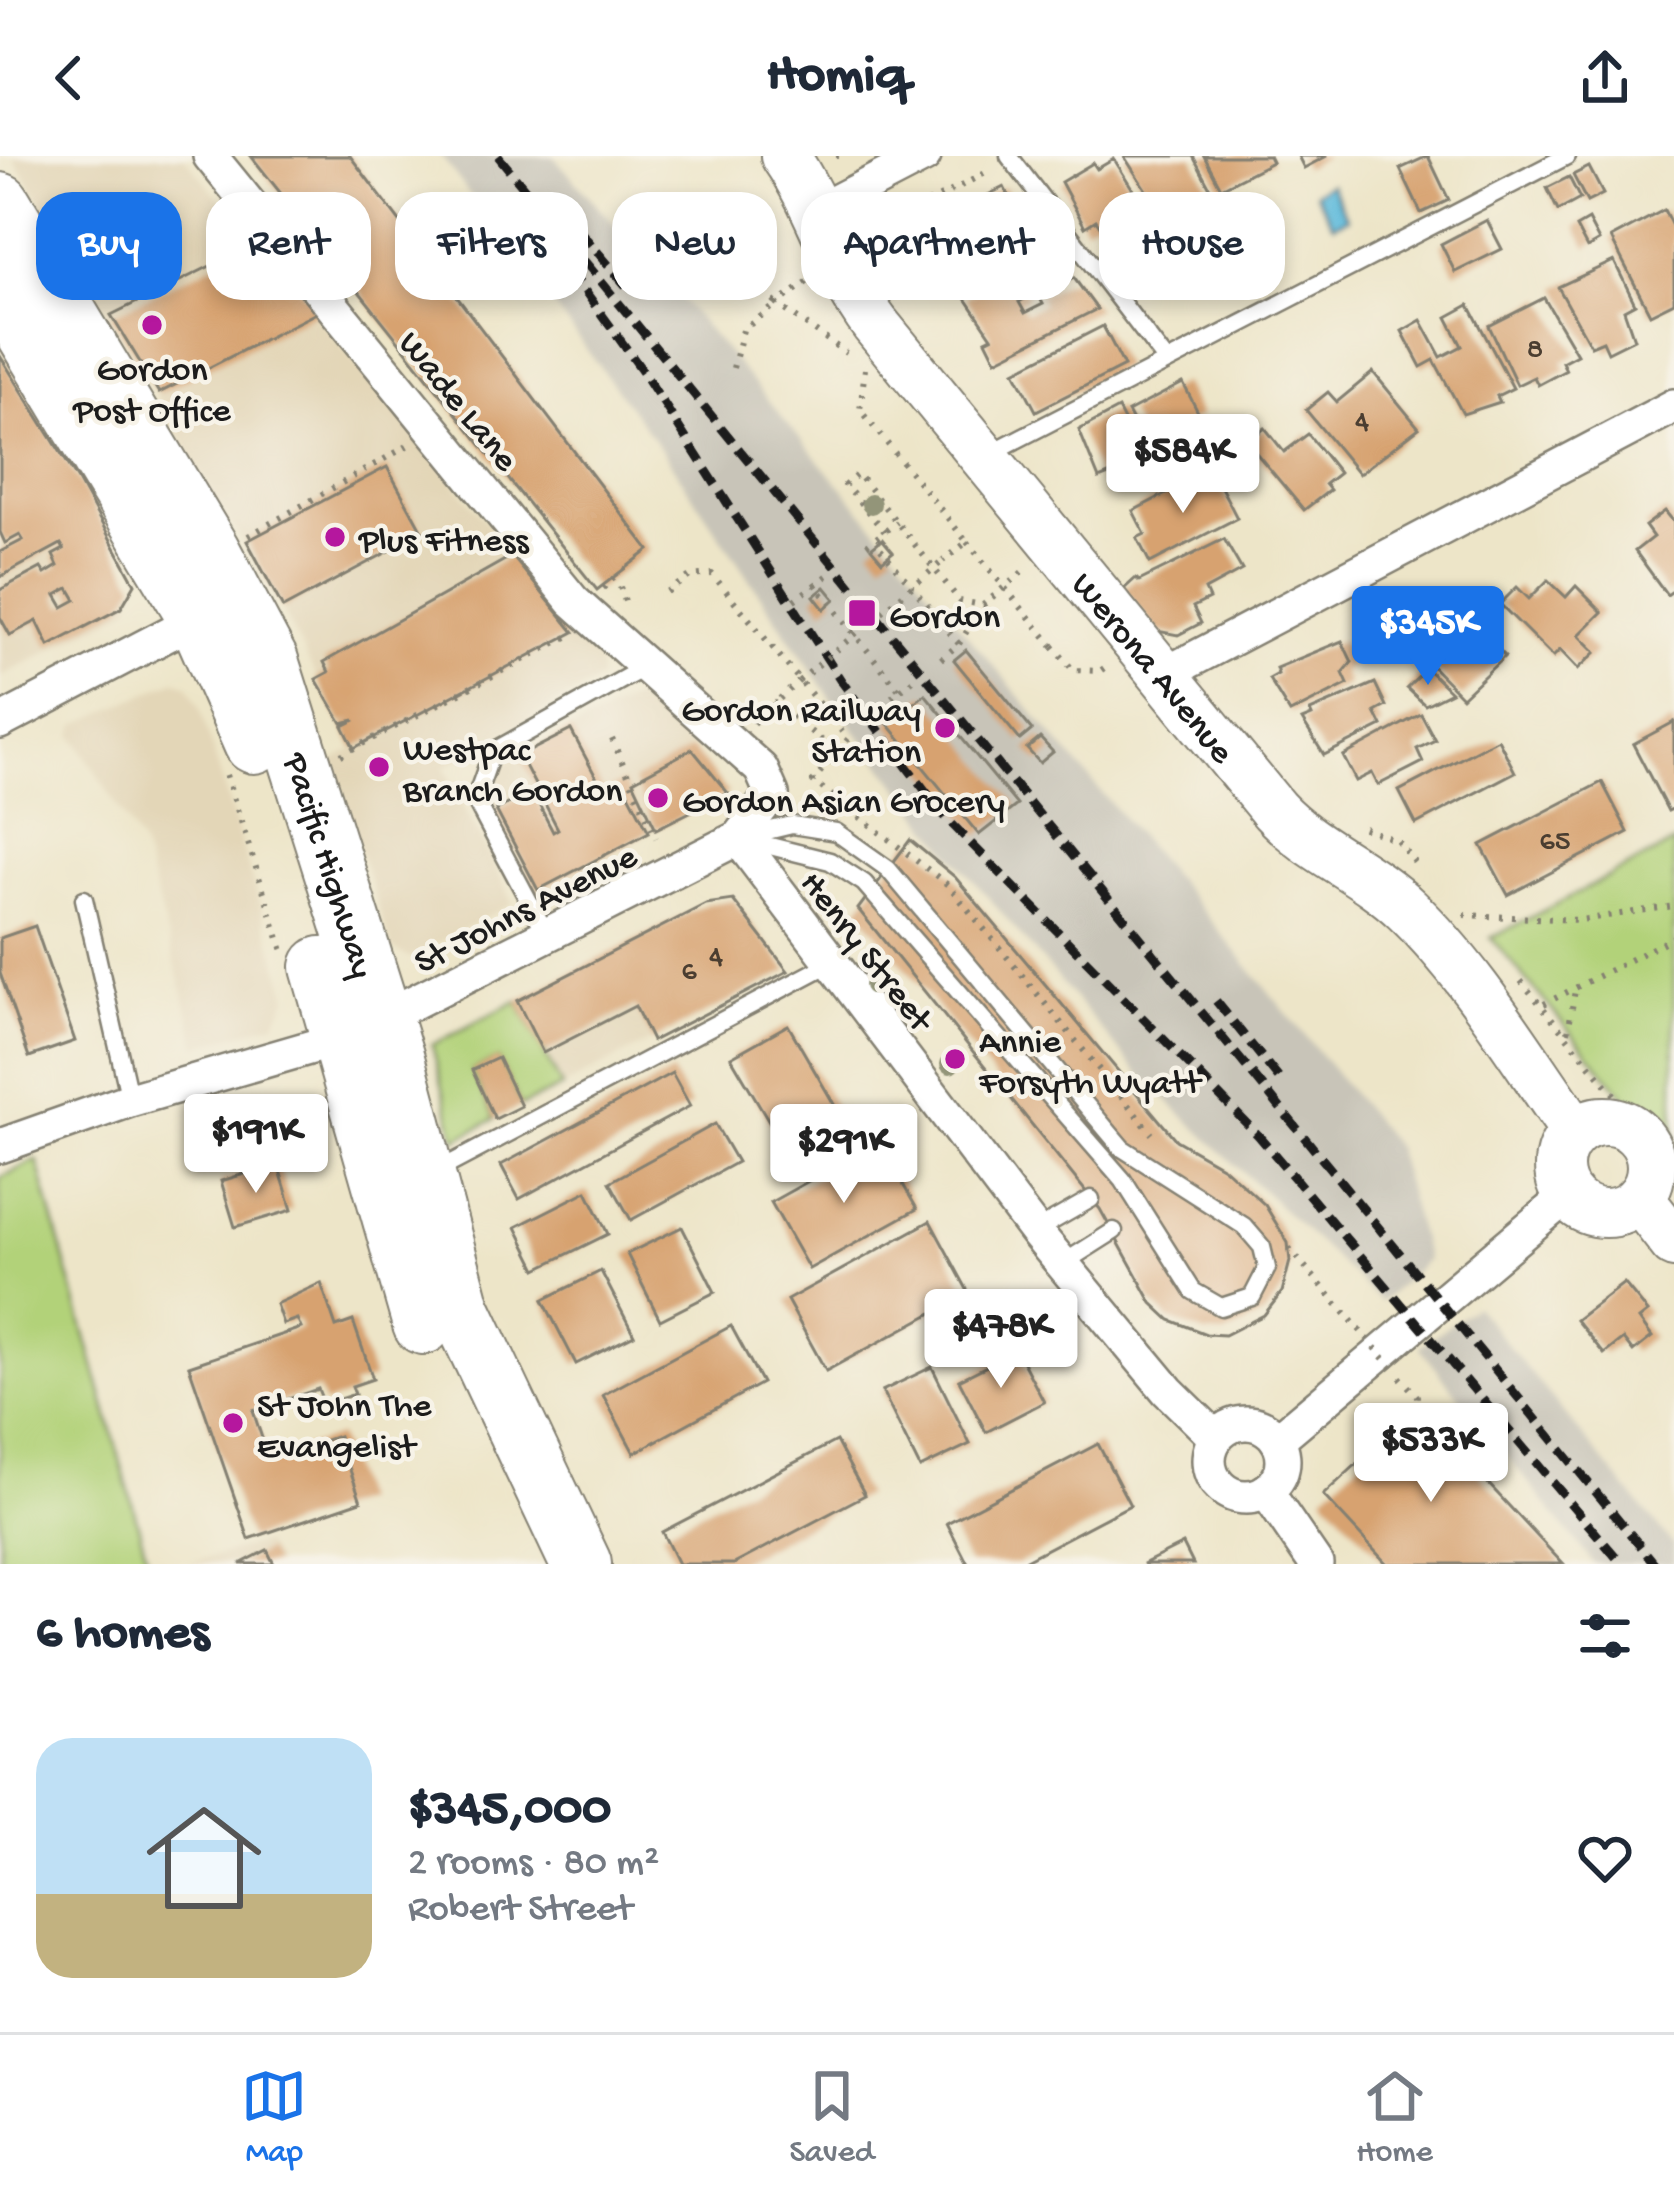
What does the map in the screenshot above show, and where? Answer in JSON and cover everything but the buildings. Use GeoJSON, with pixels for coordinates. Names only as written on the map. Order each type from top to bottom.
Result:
{"type":"FeatureCollection","features":[{"type":"Feature","properties":{"kind":"highway","name":"Pacific Highway"},"geometry":{"type":"LineString","coordinates":[[0,202],[252,626],[307,777],[425,1332],[538,1564]]}},
{"type":"Feature","properties":{"kind":"highway","name":"Pacific Highway"},"geometry":{"type":"LineString","coordinates":[[0,288],[199,618],[243,711],[362,1030],[426,1177],[460,1308],[581,1564]]}},
{"type":"Feature","properties":{"kind":"street","name":"Wade Lane"},"geometry":{"type":"LineString","coordinates":[[210,156],[590,619],[770,781],[770,801],[738,838]]}},
{"type":"Feature","properties":{"kind":"street","name":"Werona Avenue"},"geometry":{"type":"LineString","coordinates":[[785,156],[805,192]]}},
{"type":"Feature","properties":{"kind":"street"},"geometry":{"type":"LineString","coordinates":[[855,192],[924,156]]}},
{"type":"Feature","properties":{"kind":"street","name":"Werona Avenue"},"geometry":{"type":"LineString","coordinates":[[856,300],[1290,827],[1358,869],[1412,914],[1575,1131]]}},
{"type":"Feature","properties":{"kind":"street"},"geometry":{"type":"LineString","coordinates":[[1163,675],[1674,406]]}},
{"type":"Feature","properties":{"kind":"street"},"geometry":{"type":"LineString","coordinates":[[0,722],[199,618]]}},
{"type":"Feature","properties":{"kind":"street","name":"St Johns Avenue"},"geometry":{"type":"LineString","coordinates":[[0,1146],[130,1100],[362,1030],[738,838]]}},
{"type":"Feature","properties":{"kind":"street","name":"Henry Street"},"geometry":{"type":"LineString","coordinates":[[738,838],[1035,1231],[1168,1391],[1216,1438]]}},
{"type":"Feature","properties":{"kind":"street"},"geometry":{"type":"LineString","coordinates":[[1612,1121],[1638,1135],[1651,1162],[1639,1198],[1625,1209],[1598,1213],[1568,1195],[1560,1158],[1575,1131],[1612,1121]]}},
{"type":"Feature","properties":{"kind":"street"},"geometry":{"type":"LineString","coordinates":[[1276,1440],[1568,1195]]}},
{"type":"Feature","properties":{"kind":"street"},"geometry":{"type":"LineString","coordinates":[[1639,1198],[1674,1243]]}},
{"type":"Feature","properties":{"kind":"street"},"geometry":{"type":"LineString","coordinates":[[1247,1423],[1276,1440],[1282,1468],[1266,1491],[1244,1497],[1222,1490],[1208,1459],[1216,1438],[1247,1423]]}},
{"type":"Feature","properties":{"kind":"street"},"geometry":{"type":"LineString","coordinates":[[1266,1491],[1316,1564]]}},
{"type":"Feature","properties":{"kind":"lane"},"geometry":{"type":"LineString","coordinates":[[982,457],[1568,156]]}},
{"type":"Feature","properties":{"kind":"lane"},"geometry":{"type":"LineString","coordinates":[[1011,158],[1167,362]]}},
{"type":"Feature","properties":{"kind":"lane"},"geometry":{"type":"LineString","coordinates":[[548,937],[476,800],[492,752],[645,668]]}},
{"type":"Feature","properties":{"kind":"lane"},"geometry":{"type":"LineString","coordinates":[[812,826],[856,843],[888,868],[1130,1156],[1234,1218],[1256,1238],[1267,1268],[1260,1289],[1233,1306],[1211,1304],[1193,1291],[1123,1180],[864,883],[830,861],[738,838],[812,826]]}},
{"type":"Feature","properties":{"kind":"lane"},"geometry":{"type":"LineString","coordinates":[[84,899],[130,1100]]}},
{"type":"Feature","properties":{"kind":"lane"},"geometry":{"type":"LineString","coordinates":[[426,1177],[831,963]]}},
{"type":"Feature","properties":{"kind":"lane"},"geometry":{"type":"LineString","coordinates":[[1035,1231],[1091,1199]]}},
{"type":"Feature","properties":{"kind":"lane"},"geometry":{"type":"LineString","coordinates":[[1062,1264],[1114,1232]]}},
{"type":"Feature","properties":{"kind":"path"},"geometry":{"type":"LineString","coordinates":[[949,192],[1011,158]]}},
{"type":"Feature","properties":{"kind":"path"},"geometry":{"type":"LineString","coordinates":[[733,368],[743,330],[774,301],[801,288]]}},
{"type":"Feature","properties":{"kind":"path"},"geometry":{"type":"LineString","coordinates":[[774,301],[866,368]]}},
{"type":"Feature","properties":{"kind":"path"},"geometry":{"type":"LineString","coordinates":[[862,380],[860,410],[1073,670],[1100,671],[1107,666]]}},
{"type":"Feature","properties":{"kind":"path"},"geometry":{"type":"LineString","coordinates":[[238,542],[428,435]]}},
{"type":"Feature","properties":{"kind":"path"},"geometry":{"type":"LineString","coordinates":[[885,532],[845,485],[858,474],[960,601],[983,604]]}},
{"type":"Feature","properties":{"kind":"path"},"geometry":{"type":"LineString","coordinates":[[867,545],[897,522]]}},
{"type":"Feature","properties":{"kind":"path"},"geometry":{"type":"LineString","coordinates":[[885,532],[877,544],[959,644]]}},
{"type":"Feature","properties":{"kind":"path"},"geometry":{"type":"LineString","coordinates":[[754,723],[772,702],[967,542]]}},
{"type":"Feature","properties":{"kind":"path"},"geometry":{"type":"LineString","coordinates":[[941,658],[959,644],[983,604],[1028,568]]}},
{"type":"Feature","properties":{"kind":"path"},"geometry":{"type":"LineString","coordinates":[[794,600],[831,573]]}},
{"type":"Feature","properties":{"kind":"path"},"geometry":{"type":"LineString","coordinates":[[668,592],[690,576],[712,574],[848,739],[813,781],[948,885],[1152,1135]]}},
{"type":"Feature","properties":{"kind":"path"},"geometry":{"type":"LineString","coordinates":[[815,585],[900,691]]}},
{"type":"Feature","properties":{"kind":"path"},"geometry":{"type":"LineString","coordinates":[[327,761],[507,670],[590,619]]}},
{"type":"Feature","properties":{"kind":"path"},"geometry":{"type":"LineString","coordinates":[[873,712],[917,677]]}},
{"type":"Feature","properties":{"kind":"path"},"geometry":{"type":"LineString","coordinates":[[772,702],[837,752]]}},
{"type":"Feature","properties":{"kind":"path"},"geometry":{"type":"LineString","coordinates":[[612,739],[656,838]]}},
{"type":"Feature","properties":{"kind":"path","name":"Pacific Highway"},"geometry":{"type":"LineString","coordinates":[[220,756],[289,969]]}},
{"type":"Feature","properties":{"kind":"path"},"geometry":{"type":"LineString","coordinates":[[1461,915],[1580,920],[1674,906]]}},
{"type":"Feature","properties":{"kind":"path"},"geometry":{"type":"LineString","coordinates":[[1543,1005],[1674,937]]}},
{"type":"Feature","properties":{"kind":"path"},"geometry":{"type":"LineString","coordinates":[[1568,1032],[1575,990]]}},
{"type":"Feature","properties":{"kind":"path"},"geometry":{"type":"LineString","coordinates":[[1289,1248],[1417,1396],[1409,1437]]}},
{"type":"Feature","properties":{"kind":"shaded area"},"geometry":{"type":"Polygon","coordinates":[[[13,156],[184,156],[214,192],[206,192],[206,300],[303,300],[600,659],[599,680],[444,767],[513,903],[410,958],[392,949],[331,762],[354,749],[277,601],[98,300],[182,300],[182,192],[36,195],[13,156]]]}},
{"type":"Feature","properties":{"kind":"shaded area"},"geometry":{"type":"Polygon","coordinates":[[[441,156],[553,156],[585,192],[468,192],[441,156]]]}},
{"type":"Feature","properties":{"kind":"shaded area"},"geometry":{"type":"Polygon","coordinates":[[[588,195],[612,222],[612,300],[682,300],[1216,927],[1395,1146],[1427,1260],[1381,1302],[1139,1074],[953,856],[834,703],[656,442],[549,300],[588,300],[588,195]]]}},
{"type":"Feature","properties":{"kind":"shaded area"},"geometry":{"type":"Polygon","coordinates":[[[0,349],[94,502],[136,585],[130,606],[118,615],[0,677],[0,349]]]}},
{"type":"Feature","properties":{"kind":"shaded area"},"geometry":{"type":"Polygon","coordinates":[[[176,680],[188,685],[199,705],[288,997],[274,1023],[198,1046],[142,846],[73,735],[76,725],[176,680]]]}},
{"type":"Feature","properties":{"kind":"shaded area"},"geometry":{"type":"Polygon","coordinates":[[[637,697],[651,701],[728,793],[538,890],[489,796],[501,765],[637,697]]]}},
{"type":"Feature","properties":{"kind":"shaded area"},"geometry":{"type":"Polygon","coordinates":[[[733,900],[788,971],[562,1087],[517,1002],[706,904],[733,900]]]}},
{"type":"Feature","properties":{"kind":"shaded area"},"geometry":{"type":"Polygon","coordinates":[[[1475,1306],[1674,1546],[1674,1564],[1594,1564],[1419,1347],[1475,1306]]]}},
{"type":"Feature","properties":{"kind":"shaded area"},"geometry":{"type":"Polygon","coordinates":[[[264,1543],[276,1564],[185,1564],[264,1543]]]}},
{"type":"Feature","properties":{"kind":"green space"},"geometry":{"type":"Polygon","coordinates":[[[1674,843],[1674,1148],[1670,1150],[1491,938],[1674,843]]]}},
{"type":"Feature","properties":{"kind":"green space"},"geometry":{"type":"Polygon","coordinates":[[[517,1001],[562,1087],[521,1106],[498,1059],[472,1070],[495,1119],[456,1139],[432,1045],[517,1001]]]}},
{"type":"Feature","properties":{"kind":"green space"},"geometry":{"type":"Polygon","coordinates":[[[37,1160],[149,1564],[0,1564],[0,1178],[37,1160]]]}},
{"type":"Feature","properties":{"kind":"water"},"geometry":{"type":"Polygon","coordinates":[[[1330,184],[1348,218],[1333,225],[1315,192],[1330,184]]]}},
{"type":"Feature","properties":{"kind":"railway"},"geometry":{"type":"LineString","coordinates":[[498,156],[1655,1564]]}},
{"type":"Feature","properties":{"kind":"railway"},"geometry":{"type":"LineString","coordinates":[[588,241],[612,269]]}},
{"type":"Feature","properties":{"kind":"railway"},"geometry":{"type":"LineString","coordinates":[[588,295],[644,373],[842,682],[947,819],[1258,1135],[1622,1564]]}},
{"type":"Feature","properties":{"kind":"railway"},"geometry":{"type":"LineString","coordinates":[[1216,1001],[1280,1080]]}},
{"type":"Feature","properties":{"kind":"place","name":"Gordon Post Office"},"geometry":{"type":"Point","coordinates":[152,325]}},
{"type":"Feature","properties":{"kind":"place","name":"Plus Fitness"},"geometry":{"type":"Point","coordinates":[335,537]}},
{"type":"Feature","properties":{"kind":"place","name":"Gordon"},"geometry":{"type":"Point","coordinates":[862,613]}},
{"type":"Feature","properties":{"kind":"place","name":"Gordon Railway Station"},"geometry":{"type":"Point","coordinates":[945,728]}},
{"type":"Feature","properties":{"kind":"place","name":"Westpac Branch Gordon"},"geometry":{"type":"Point","coordinates":[379,767]}},
{"type":"Feature","properties":{"kind":"place","name":"Gordon Asian Grocery"},"geometry":{"type":"Point","coordinates":[658,798]}},
{"type":"Feature","properties":{"kind":"place","name":"Annie Forsyth Wyatt"},"geometry":{"type":"Point","coordinates":[955,1059]}},
{"type":"Feature","properties":{"kind":"place","name":"St John The Evangelist"},"geometry":{"type":"Point","coordinates":[233,1423]}}]}
